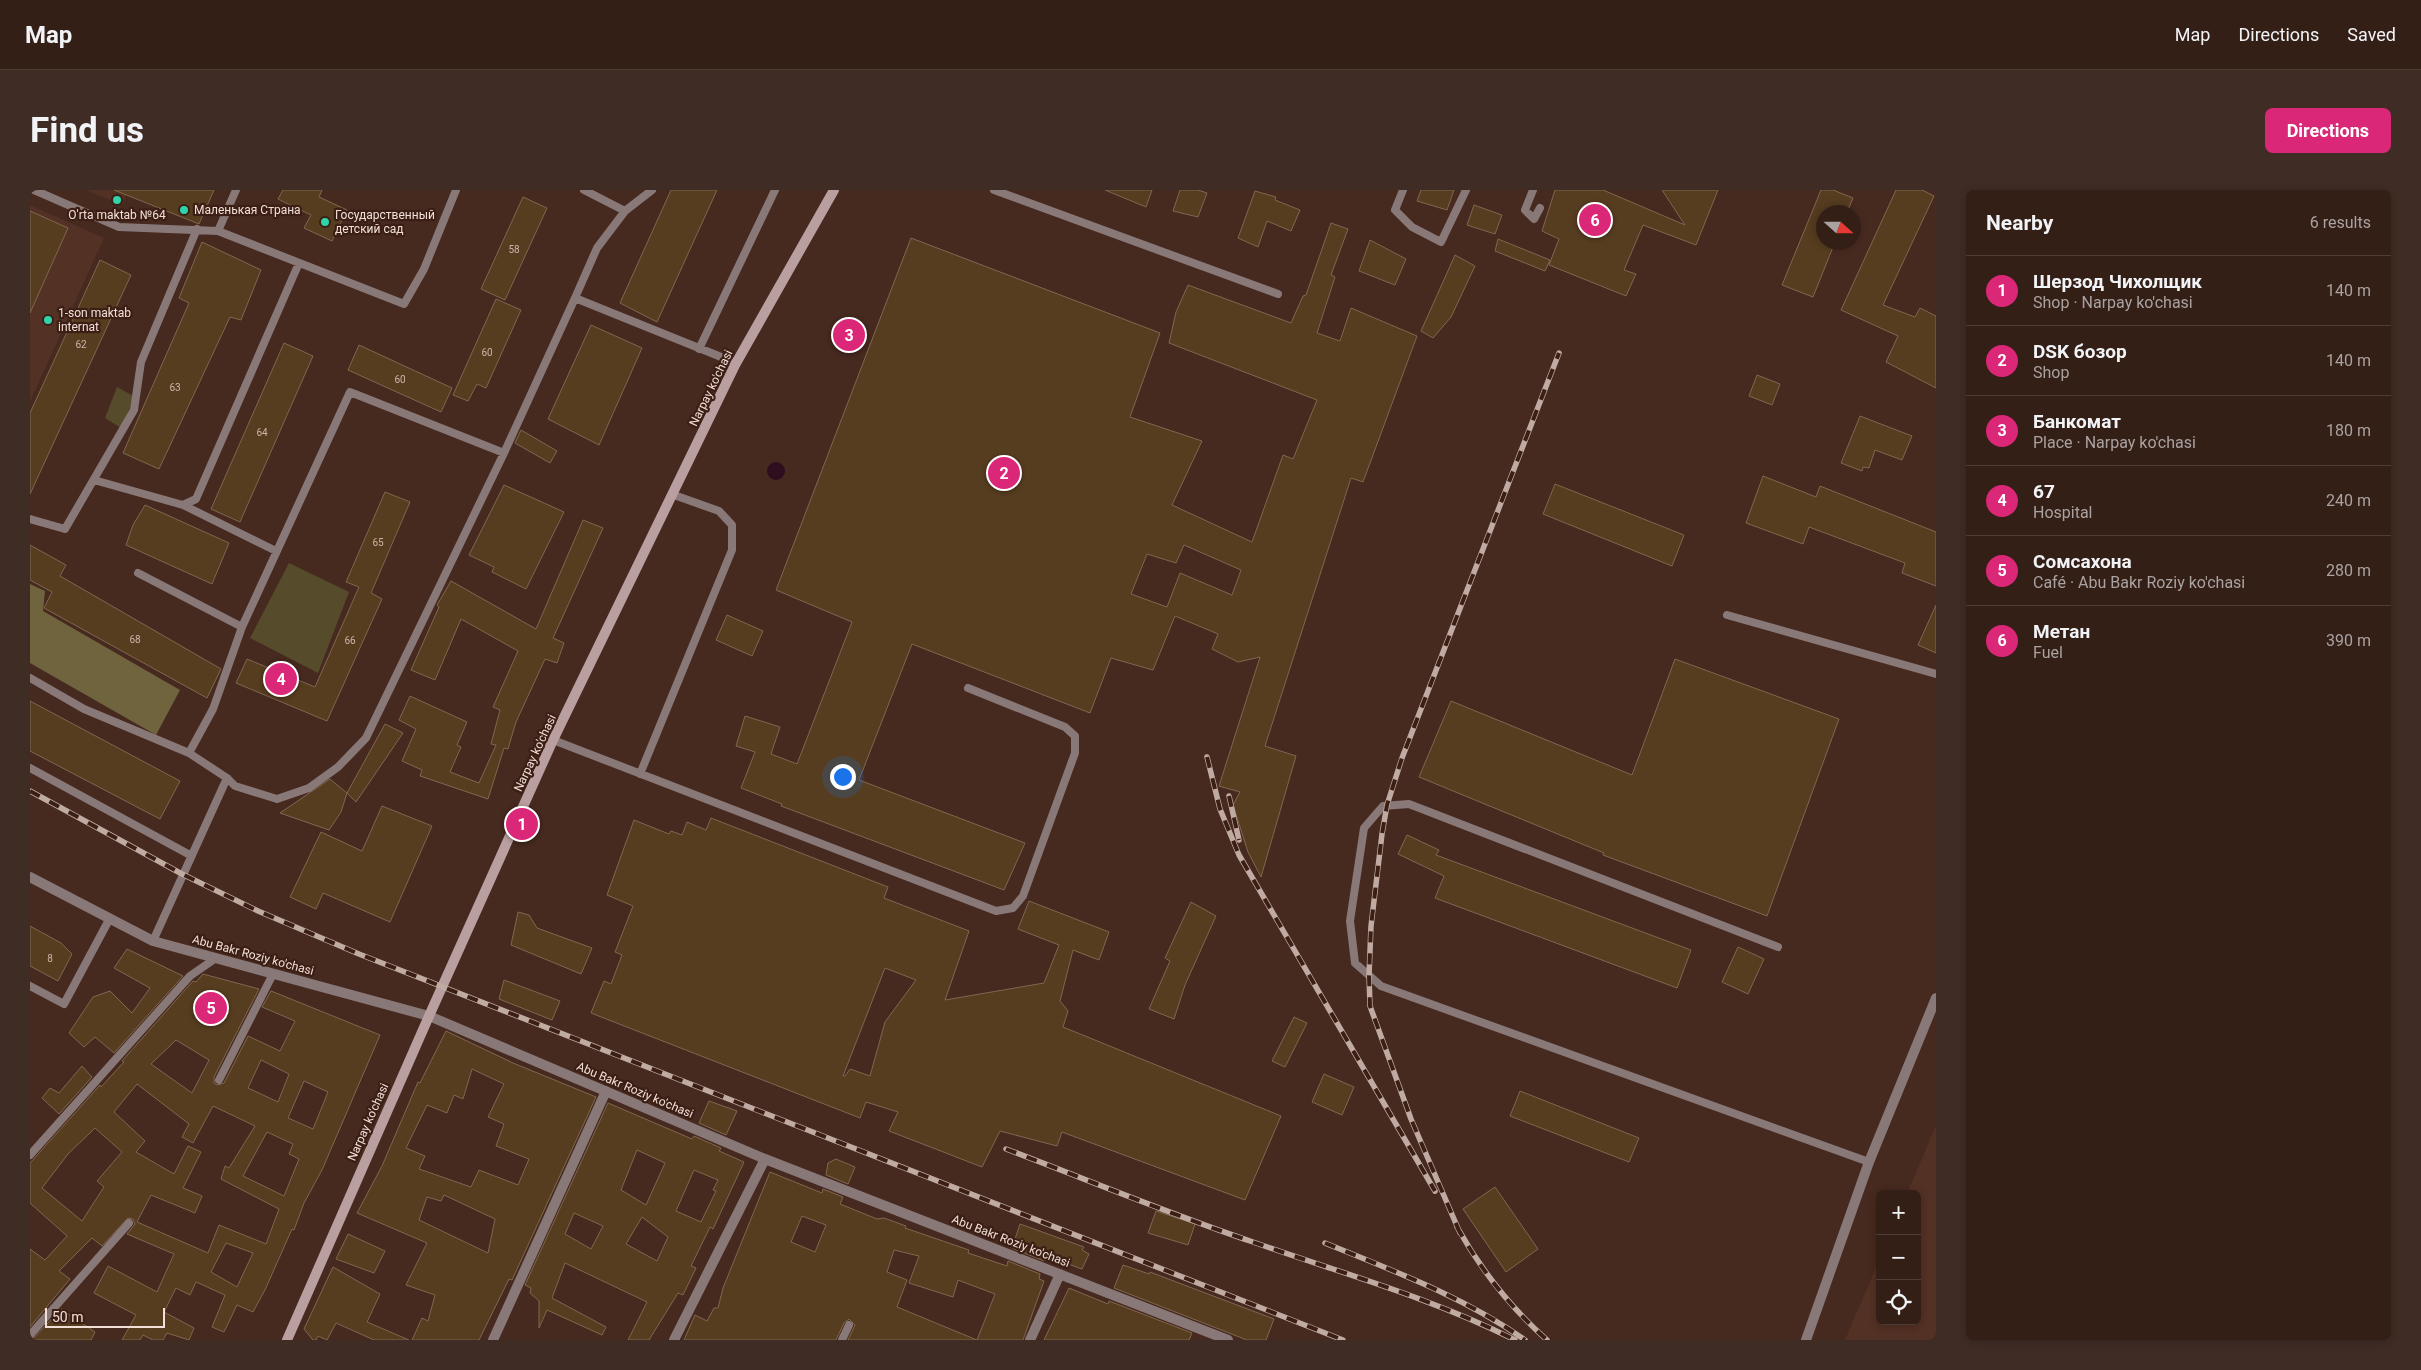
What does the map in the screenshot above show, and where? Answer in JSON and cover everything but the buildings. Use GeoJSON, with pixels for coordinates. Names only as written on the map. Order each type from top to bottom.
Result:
{"type":"FeatureCollection","features":[{"type":"Feature","properties":{"kind":"main road","name":"Narpay ko'chasi"},"geometry":{"type":"LineString","coordinates":[[287,1340],[553,740],[674,495],[736,363],[834,190]]}},
{"type":"Feature","properties":{"kind":"street","name":"Abu Bakr Roziy ko'chasi"},"geometry":{"type":"LineString","coordinates":[[30,877],[153,940],[429,1016],[765,1159],[1060,1274],[1208,1336],[1228,1340]]}},
{"type":"Feature","properties":{"kind":"street"},"geometry":{"type":"LineString","coordinates":[[1806,1340],[1869,1162],[1936,998]]}},
{"type":"Feature","properties":{"kind":"street"},"geometry":{"type":"LineString","coordinates":[[493,1340],[606,1091]]}},
{"type":"Feature","properties":{"kind":"street"},"geometry":{"type":"LineString","coordinates":[[674,1340],[765,1159]]}},
{"type":"Feature","properties":{"kind":"street"},"geometry":{"type":"LineString","coordinates":[[1030,1340],[1060,1274]]}},
{"type":"Feature","properties":{"kind":"lane"},"geometry":{"type":"LineString","coordinates":[[34,190],[119,227],[218,231],[404,304],[424,269],[456,190]]}},
{"type":"Feature","properties":{"kind":"lane"},"geometry":{"type":"LineString","coordinates":[[218,231],[236,190]]}},
{"type":"Feature","properties":{"kind":"lane"},"geometry":{"type":"LineString","coordinates":[[584,190],[626,211]]}},
{"type":"Feature","properties":{"kind":"lane"},"geometry":{"type":"LineString","coordinates":[[30,678],[84,710],[189,753],[227,778],[235,786],[278,800],[309,788],[338,767],[366,738],[504,453],[576,298],[597,248],[626,211],[652,190]]}},
{"type":"Feature","properties":{"kind":"lane"},"geometry":{"type":"LineString","coordinates":[[699,348],[775,190]]}},
{"type":"Feature","properties":{"kind":"lane"},"geometry":{"type":"LineString","coordinates":[[994,190],[1278,294]]}},
{"type":"Feature","properties":{"kind":"lane"},"geometry":{"type":"LineString","coordinates":[[1403,190],[1395,210],[1412,227],[1441,242],[1466,190]]}},
{"type":"Feature","properties":{"kind":"lane"},"geometry":{"type":"LineString","coordinates":[[1533,190],[1526,210],[1534,219],[1540,208]]}},
{"type":"Feature","properties":{"kind":"lane"},"geometry":{"type":"LineString","coordinates":[[30,519],[65,529],[94,480],[134,410],[141,362],[196,229]]}},
{"type":"Feature","properties":{"kind":"lane"},"geometry":{"type":"LineString","coordinates":[[183,506],[196,499],[299,263]]}},
{"type":"Feature","properties":{"kind":"lane"},"geometry":{"type":"LineString","coordinates":[[576,298],[736,363]]}},
{"type":"Feature","properties":{"kind":"lane"},"geometry":{"type":"LineString","coordinates":[[189,753],[214,709],[242,627],[350,392],[504,453]]}},
{"type":"Feature","properties":{"kind":"lane"},"geometry":{"type":"LineString","coordinates":[[94,480],[183,506],[276,551]]}},
{"type":"Feature","properties":{"kind":"lane"},"geometry":{"type":"LineString","coordinates":[[640,774],[732,550],[732,525],[719,511],[674,495]]}},
{"type":"Feature","properties":{"kind":"lane"},"geometry":{"type":"LineString","coordinates":[[138,573],[242,627]]}},
{"type":"Feature","properties":{"kind":"lane"},"geometry":{"type":"LineString","coordinates":[[1727,615],[1936,674]]}},
{"type":"Feature","properties":{"kind":"lane"},"geometry":{"type":"LineString","coordinates":[[553,740],[996,912],[1014,908],[1023,896],[1074,753],[1074,736],[1065,726],[968,688]]}},
{"type":"Feature","properties":{"kind":"lane"},"geometry":{"type":"LineString","coordinates":[[30,768],[190,855]]}},
{"type":"Feature","properties":{"kind":"lane"},"geometry":{"type":"LineString","coordinates":[[153,940],[190,855],[227,778]]}},
{"type":"Feature","properties":{"kind":"lane"},"geometry":{"type":"LineString","coordinates":[[1778,946],[1409,804],[1384,806],[1364,828],[1350,921],[1355,963],[1381,986],[1869,1162]]}},
{"type":"Feature","properties":{"kind":"lane"},"geometry":{"type":"LineString","coordinates":[[30,986],[64,1004],[110,918]]}},
{"type":"Feature","properties":{"kind":"lane"},"geometry":{"type":"LineString","coordinates":[[30,1155],[190,976],[216,958]]}},
{"type":"Feature","properties":{"kind":"lane"},"geometry":{"type":"LineString","coordinates":[[219,1080],[273,974]]}},
{"type":"Feature","properties":{"kind":"lane"},"geometry":{"type":"LineString","coordinates":[[30,1334],[129,1223]]}},
{"type":"Feature","properties":{"kind":"lane"},"geometry":{"type":"LineString","coordinates":[[842,1340],[848,1325]]}},
{"type":"Feature","properties":{"kind":"shaded area","name":"O'rta maktab №64"},"geometry":{"type":"Polygon","coordinates":[[[86,190],[129,190],[122,205],[86,190]]]}},
{"type":"Feature","properties":{"kind":"shaded area","name":"1-son maktab internat"},"geometry":{"type":"Polygon","coordinates":[[[30,205],[104,238],[30,402],[30,205]]]}},
{"type":"Feature","properties":{"kind":"shaded area"},"geometry":{"type":"Polygon","coordinates":[[[117,387],[135,397],[121,428],[105,418],[117,387]]]}},
{"type":"Feature","properties":{"kind":"shaded area"},"geometry":{"type":"Polygon","coordinates":[[[772,462],[780,462],[785,467],[783,478],[772,480],[767,475],[767,467],[772,462]]]}},
{"type":"Feature","properties":{"kind":"shaded area"},"geometry":{"type":"Polygon","coordinates":[[[289,563],[349,592],[318,673],[250,638],[289,563]]]}},
{"type":"Feature","properties":{"kind":"shaded area"},"geometry":{"type":"Polygon","coordinates":[[[30,584],[45,591],[43,611],[180,690],[156,735],[30,663],[30,584]]]}},
{"type":"Feature","properties":{"kind":"shaded area"},"geometry":{"type":"Polygon","coordinates":[[[1936,1125],[1936,1340],[1845,1340],[1876,1267],[1876,1325],[1921,1325],[1921,1190],[1909,1190],[1936,1125]]]}},
{"type":"Feature","properties":{"kind":"railway"},"geometry":{"type":"LineString","coordinates":[[1460,1233],[1411,1119],[1370,1006],[1371,926],[1387,805],[1402,758],[1559,353]]}},
{"type":"Feature","properties":{"kind":"railway"},"geometry":{"type":"LineString","coordinates":[[1207,757],[1220,809],[1239,855],[1435,1191]]}},
{"type":"Feature","properties":{"kind":"railway"},"geometry":{"type":"LineString","coordinates":[[30,791],[182,874],[258,911],[359,954],[1343,1340]]}},
{"type":"Feature","properties":{"kind":"railway"},"geometry":{"type":"LineString","coordinates":[[1229,796],[1239,840]]}},
{"type":"Feature","properties":{"kind":"railway"},"geometry":{"type":"LineString","coordinates":[[1006,1149],[1191,1220],[1451,1311],[1515,1340]]}},
{"type":"Feature","properties":{"kind":"railway"},"geometry":{"type":"LineString","coordinates":[[1457,1227],[1497,1287],[1547,1340]]}},
{"type":"Feature","properties":{"kind":"railway"},"geometry":{"type":"LineString","coordinates":[[1325,1243],[1453,1298],[1525,1340]]}},
{"type":"Feature","properties":{"kind":"place","name":"O'rta maktab №64"},"geometry":{"type":"Point","coordinates":[117,200]}},
{"type":"Feature","properties":{"kind":"place","name":"Маленькая Страна"},"geometry":{"type":"Point","coordinates":[184,210]}},
{"type":"Feature","properties":{"kind":"place","name":"Метан"},"geometry":{"type":"Point","coordinates":[1595,220]}},
{"type":"Feature","properties":{"kind":"place","name":"Государственный детский сад"},"geometry":{"type":"Point","coordinates":[325,222]}},
{"type":"Feature","properties":{"kind":"place","name":"1-son maktab internat"},"geometry":{"type":"Point","coordinates":[48,320]}},
{"type":"Feature","properties":{"kind":"place","name":"Банкомат"},"geometry":{"type":"Point","coordinates":[849,335]}},
{"type":"Feature","properties":{"kind":"place","name":"DSK бозор"},"geometry":{"type":"Point","coordinates":[1004,473]}},
{"type":"Feature","properties":{"kind":"place","name":"67"},"geometry":{"type":"Point","coordinates":[281,679]}},
{"type":"Feature","properties":{"kind":"place","name":"Шерзод Чихолщик"},"geometry":{"type":"Point","coordinates":[522,824]}},
{"type":"Feature","properties":{"kind":"place","name":"Сомсахона"},"geometry":{"type":"Point","coordinates":[211,1008]}}]}
